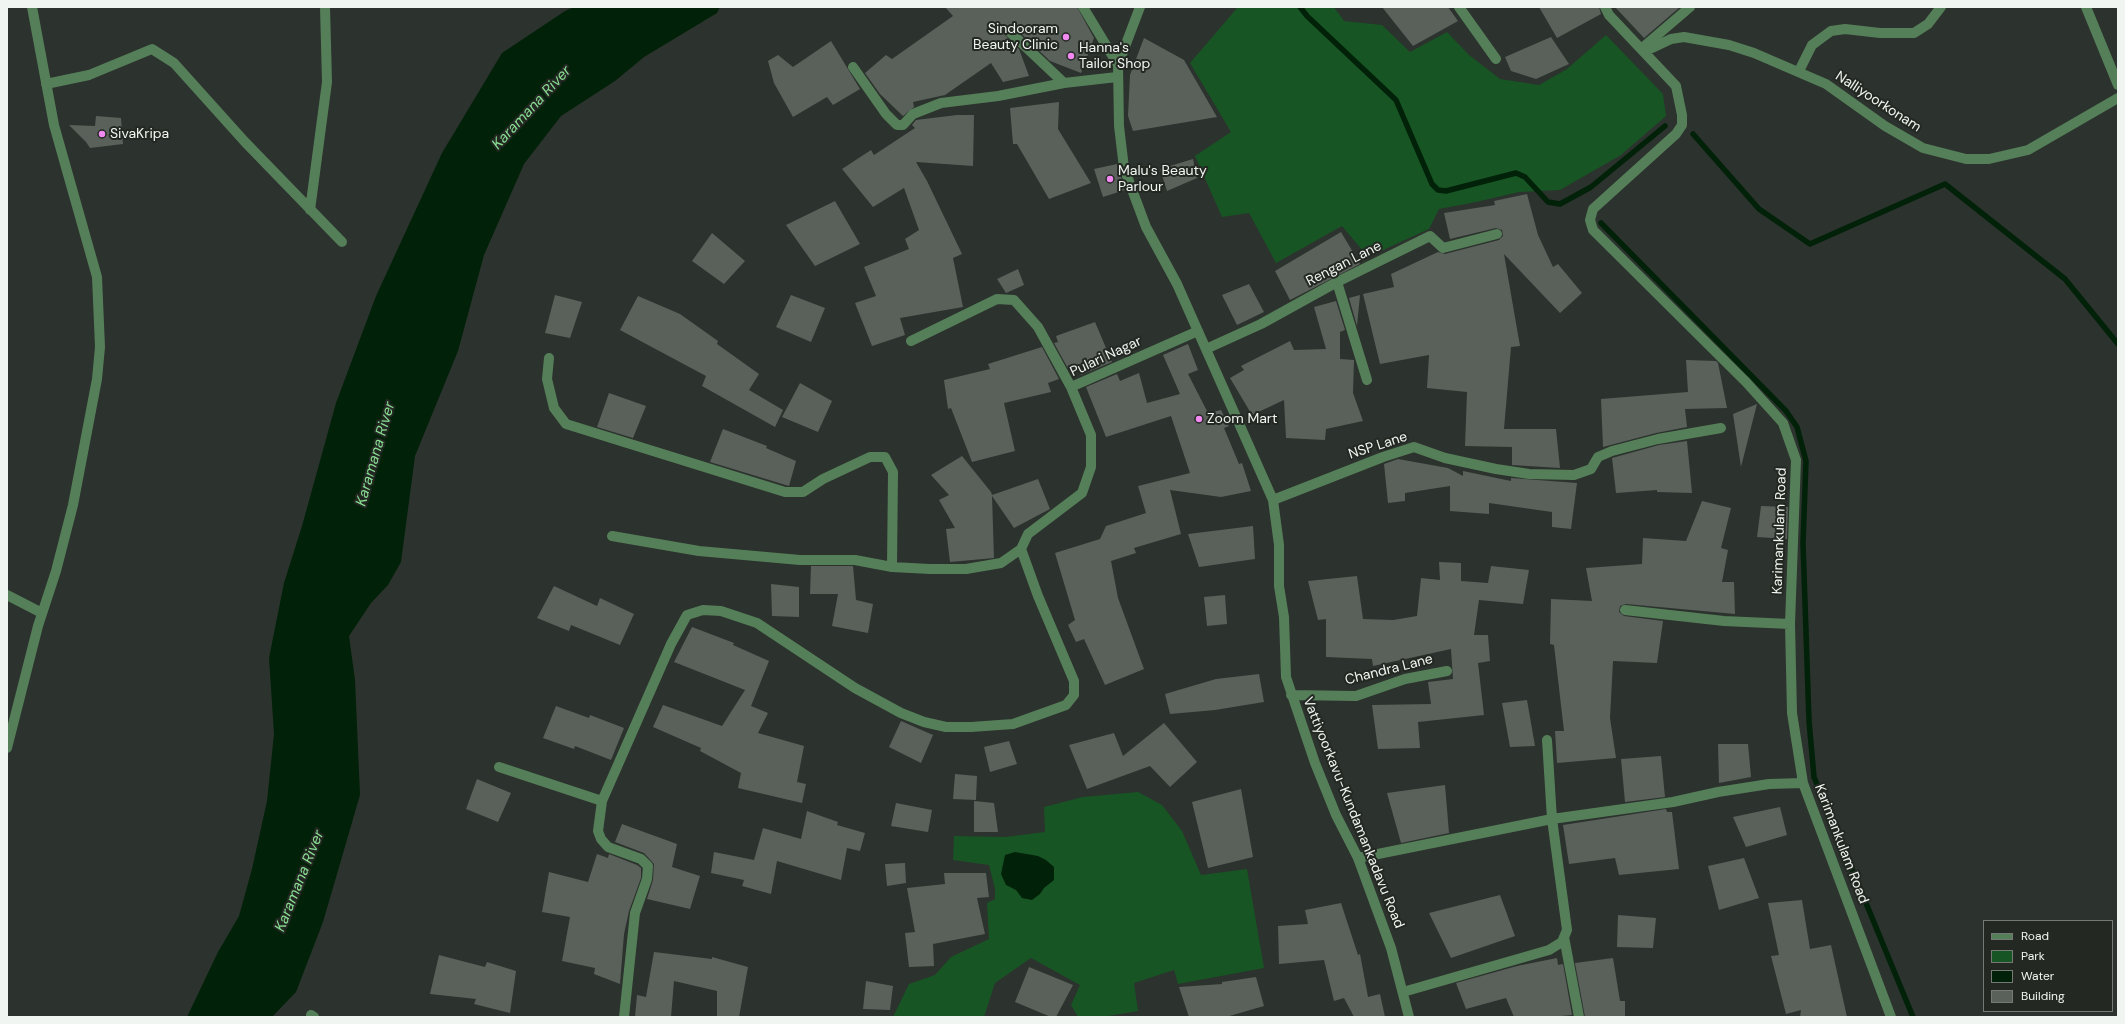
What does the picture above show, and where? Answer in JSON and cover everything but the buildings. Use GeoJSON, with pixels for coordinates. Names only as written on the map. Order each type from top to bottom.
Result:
{"type":"FeatureCollection","features":[{"type":"Feature","properties":{"kind":"street"},"geometry":{"type":"LineString","coordinates":[[7,748],[42,613],[73,505],[96,386],[100,347],[97,278],[54,125],[32,7]]}},
{"type":"Feature","properties":{"kind":"street"},"geometry":{"type":"LineString","coordinates":[[310,210],[327,82],[325,7]]}},
{"type":"Feature","properties":{"kind":"street"},"geometry":{"type":"LineString","coordinates":[[1083,7],[1118,65]]}},
{"type":"Feature","properties":{"kind":"street","name":"Vattiyoorkavu-Kundamankadavu Road"},"geometry":{"type":"LineString","coordinates":[[1140,7],[1118,65],[1119,126],[1124,168],[1146,227],[1177,284],[1272,500],[1279,545],[1279,586],[1284,617],[1286,677],[1325,789],[1358,858],[1391,948],[1409,1017]]}},
{"type":"Feature","properties":{"kind":"street"},"geometry":{"type":"LineString","coordinates":[[1459,7],[1496,58]]}},
{"type":"Feature","properties":{"kind":"street","name":"Karimankulam Road"},"geometry":{"type":"LineString","coordinates":[[1605,7],[1609,15],[1676,86],[1682,115],[1682,125],[1676,134],[1593,209],[1590,220],[1593,230],[1741,377],[1783,423],[1796,460],[1790,624],[1792,713],[1803,783],[1892,1017]]}},
{"type":"Feature","properties":{"kind":"street"},"geometry":{"type":"LineString","coordinates":[[1640,49],[1690,7]]}},
{"type":"Feature","properties":{"kind":"street"},"geometry":{"type":"LineString","coordinates":[[1799,71],[1812,45],[1831,31],[1845,29],[1880,33],[1914,33],[1928,24],[1941,7]]}},
{"type":"Feature","properties":{"kind":"street"},"geometry":{"type":"LineString","coordinates":[[2086,7],[2118,86]]}},
{"type":"Feature","properties":{"kind":"street"},"geometry":{"type":"LineString","coordinates":[[1010,32],[1064,83]]}},
{"type":"Feature","properties":{"kind":"street","name":"Nalliyoorkonam"},"geometry":{"type":"LineString","coordinates":[[1640,49],[1652,48],[1671,39],[1684,37],[1748,51],[1799,71],[1826,84],[1885,126],[1923,148],[1966,159],[1989,159],[2028,150],[2118,98]]}},
{"type":"Feature","properties":{"kind":"street"},"geometry":{"type":"LineString","coordinates":[[46,84],[89,75],[152,49],[174,63],[245,142],[342,242]]}},
{"type":"Feature","properties":{"kind":"street"},"geometry":{"type":"LineString","coordinates":[[852,67],[886,114],[897,125],[903,125],[913,114],[942,103],[998,96],[1064,83],[1117,77]]}},
{"type":"Feature","properties":{"kind":"street","name":"Rengan Lane"},"geometry":{"type":"LineString","coordinates":[[1206,349],[1261,324],[1337,282],[1430,236],[1443,248],[1497,234]]}},
{"type":"Feature","properties":{"kind":"street"},"geometry":{"type":"LineString","coordinates":[[1337,282],[1367,380]]}},
{"type":"Feature","properties":{"kind":"street"},"geometry":{"type":"LineString","coordinates":[[911,341],[997,299],[1014,300],[1038,327],[1071,387]]}},
{"type":"Feature","properties":{"kind":"street","name":"Pulari Nagar"},"geometry":{"type":"LineString","coordinates":[[1021,549],[1028,534],[1082,492],[1092,467],[1090,435],[1071,387],[1198,331]]}},
{"type":"Feature","properties":{"kind":"street"},"geometry":{"type":"LineString","coordinates":[[549,358],[547,379],[554,408],[566,424],[785,492],[803,492],[823,479],[870,457],[885,457],[893,472],[892,567]]}},
{"type":"Feature","properties":{"kind":"street","name":"NSP Lane"},"geometry":{"type":"LineString","coordinates":[[1272,500],[1383,457],[1414,447],[1445,458],[1496,469],[1529,474],[1574,475],[1591,469],[1598,457],[1612,451],[1658,439],[1721,428]]}},
{"type":"Feature","properties":{"kind":"street"},"geometry":{"type":"LineString","coordinates":[[612,536],[699,551],[800,560],[855,560],[892,567],[966,569],[1001,563],[1021,549],[1038,596],[1074,681],[1074,695],[1066,705],[1013,724],[971,728],[946,727],[924,722],[901,713],[855,688],[757,623],[720,611],[703,610],[687,615],[671,644],[602,801],[598,831],[601,839],[608,847],[641,859],[648,866],[647,880],[635,913],[624,1017]]}},
{"type":"Feature","properties":{"kind":"street"},"geometry":{"type":"LineString","coordinates":[[7,595],[42,613]]}},
{"type":"Feature","properties":{"kind":"street"},"geometry":{"type":"LineString","coordinates":[[1625,610],[1724,621],[1790,624]]}},
{"type":"Feature","properties":{"kind":"street","name":"Chandra Lane"},"geometry":{"type":"LineString","coordinates":[[1291,695],[1331,697],[1356,696],[1405,679],[1446,671]]}},
{"type":"Feature","properties":{"kind":"street"},"geometry":{"type":"LineString","coordinates":[[1403,992],[1549,950],[1562,942],[1567,930],[1552,819],[1547,740]]}},
{"type":"Feature","properties":{"kind":"street"},"geometry":{"type":"LineString","coordinates":[[499,767],[602,801]]}},
{"type":"Feature","properties":{"kind":"street"},"geometry":{"type":"LineString","coordinates":[[1358,858],[1552,819],[1673,802],[1718,792],[1769,784],[1803,783]]}},
{"type":"Feature","properties":{"kind":"street"},"geometry":{"type":"LineString","coordinates":[[1564,937],[1579,1017]]}},
{"type":"Feature","properties":{"kind":"green space"},"geometry":{"type":"Polygon","coordinates":[[[1238,7],[1334,7],[1344,21],[1382,25],[1410,52],[1447,32],[1469,55],[1500,79],[1539,85],[1567,69],[1606,35],[1663,94],[1666,116],[1621,155],[1560,190],[1519,192],[1439,209],[1429,229],[1368,257],[1342,226],[1276,263],[1249,213],[1222,217],[1195,156],[1231,132],[1190,63],[1238,7]]]}},
{"type":"Feature","properties":{"kind":"green space"},"geometry":{"type":"Polygon","coordinates":[[[1138,792],[1162,805],[1182,831],[1201,875],[1247,869],[1264,968],[1178,984],[1174,970],[1134,983],[1138,1011],[1102,1017],[1078,1017],[1071,1005],[1080,985],[1031,958],[995,983],[984,1017],[893,1017],[909,984],[935,975],[951,957],[989,939],[987,903],[995,899],[995,889],[989,865],[953,860],[954,836],[1005,837],[1045,832],[1044,807],[1083,797],[1138,792]]]}},
{"type":"Feature","properties":{"kind":"water","name":"Karamana River"},"geometry":{"type":"Polygon","coordinates":[[[574,7],[720,7],[717,13],[644,57],[615,81],[561,116],[524,164],[484,255],[458,351],[415,456],[401,562],[388,585],[371,603],[349,636],[355,680],[360,795],[323,922],[296,992],[272,1017],[187,1017],[218,952],[239,916],[252,869],[267,801],[274,734],[269,658],[284,583],[302,526],[336,403],[376,296],[442,153],[502,53],[565,11],[574,7]]]}},
{"type":"Feature","properties":{"kind":"water"},"geometry":{"type":"Polygon","coordinates":[[[1015,852],[1038,856],[1046,860],[1054,867],[1054,880],[1032,900],[1022,898],[1016,890],[1006,885],[1001,874],[1005,855],[1015,852]]]}},
{"type":"Feature","properties":{"kind":"waterway"},"geometry":{"type":"LineString","coordinates":[[1300,7],[1307,16],[1396,100],[1432,184],[1438,190],[1446,191],[1516,173],[1525,177],[1548,202],[1560,204],[1591,187],[1665,126]]}},
{"type":"Feature","properties":{"kind":"waterway"},"geometry":{"type":"LineString","coordinates":[[1693,134],[1759,209],[1810,244],[1945,184],[2065,279],[2118,344]]}},
{"type":"Feature","properties":{"kind":"waterway"},"geometry":{"type":"LineString","coordinates":[[1601,223],[1786,411],[1797,427],[1806,461],[1803,543],[1809,721],[1814,777],[1913,1017]]}},
{"type":"Feature","properties":{"kind":"place","name":"Sindooram Beauty Clinic"},"geometry":{"type":"Point","coordinates":[1066,37]}},
{"type":"Feature","properties":{"kind":"place","name":"Hanna's Tailor Shop"},"geometry":{"type":"Point","coordinates":[1071,56]}},
{"type":"Feature","properties":{"kind":"place","name":"SivaKripa"},"geometry":{"type":"Point","coordinates":[102,134]}},
{"type":"Feature","properties":{"kind":"place","name":"Malu's Beauty Parlour"},"geometry":{"type":"Point","coordinates":[1110,179]}},
{"type":"Feature","properties":{"kind":"place","name":"Zoom Mart"},"geometry":{"type":"Point","coordinates":[1199,419]}}]}
